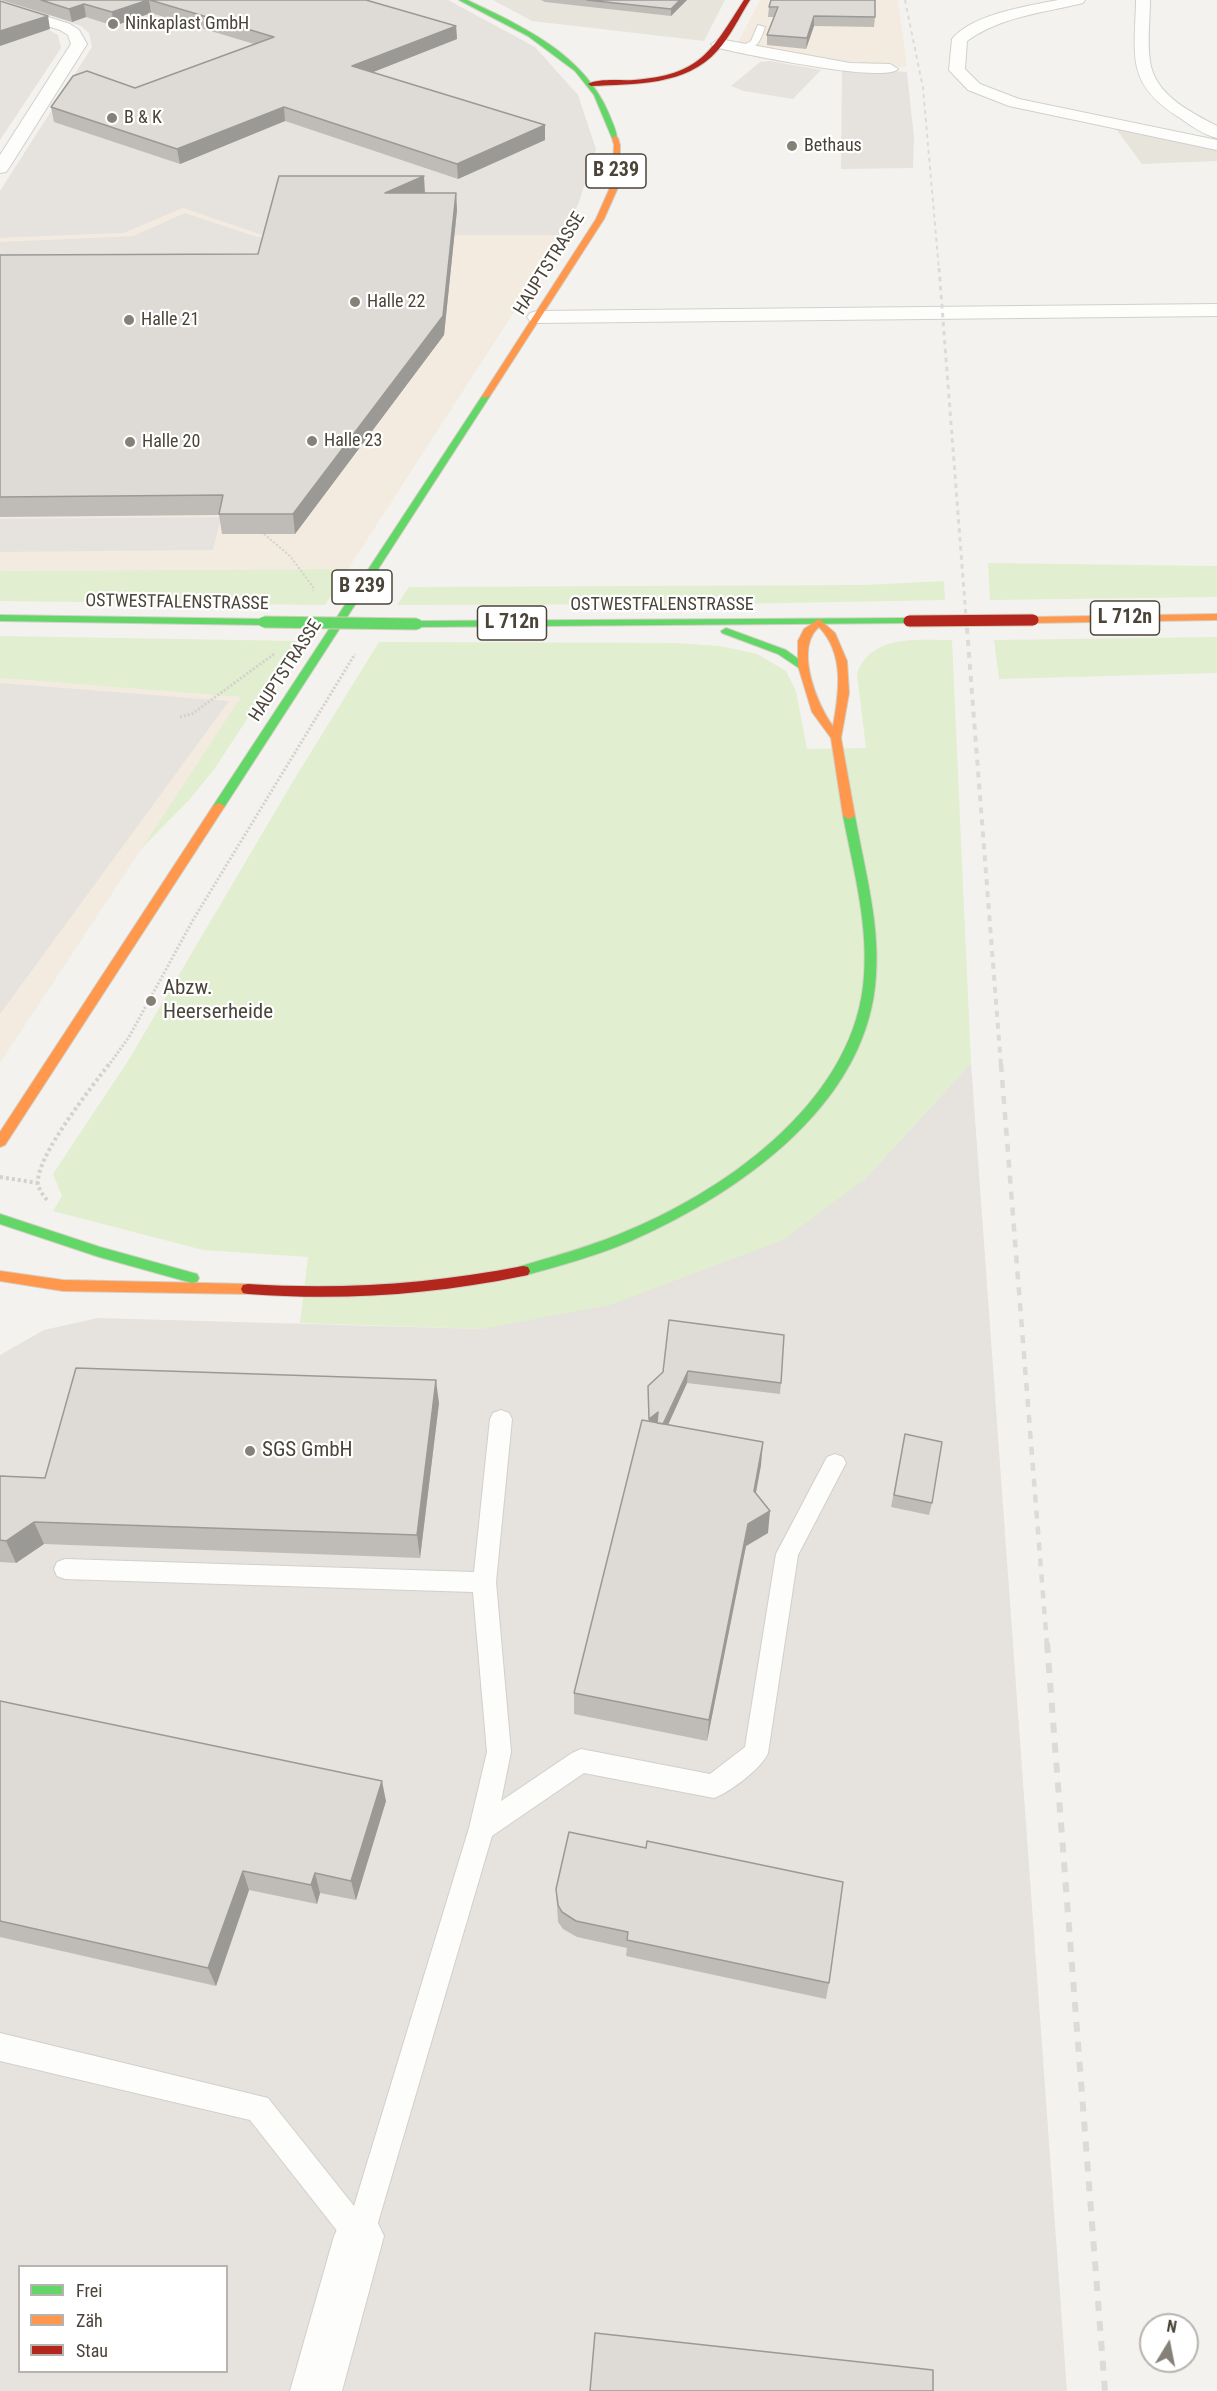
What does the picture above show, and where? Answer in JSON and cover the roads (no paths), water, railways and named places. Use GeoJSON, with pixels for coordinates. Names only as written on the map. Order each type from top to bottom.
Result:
{"type":"FeatureCollection","features":[{"type":"Feature","properties":{"kind":"main road","name":"B 239"},"geometry":{"type":"LineString","coordinates":[[462,0],[505,20],[558,54],[591,84]]}},
{"type":"Feature","properties":{"kind":"main road"},"geometry":{"type":"LineString","coordinates":[[591,84],[667,78],[700,64],[719,44],[747,0]]}},
{"type":"Feature","properties":{"kind":"main road","name":"HAUPTSTRASSE"},"geometry":{"type":"LineString","coordinates":[[0,1142],[600,219],[616,183],[617,145],[591,84]]}},
{"type":"Feature","properties":{"kind":"main road","name":"OSTWESTFALENSTRASSE"},"geometry":{"type":"LineString","coordinates":[[0,618],[417,624],[1217,617]]}},
{"type":"Feature","properties":{"kind":"main road"},"geometry":{"type":"LineString","coordinates":[[873,634],[909,621]]}},
{"type":"Feature","properties":{"kind":"main road"},"geometry":{"type":"LineString","coordinates":[[0,1276],[38,1286],[85,1289],[223,1287],[299,1292],[374,1291],[470,1282],[558,1263],[625,1239],[688,1210],[743,1173],[787,1135],[812,1108],[837,1072],[860,1030],[868,1000],[868,926],[836,738],[817,712],[803,666],[803,641],[808,631],[819,622],[831,632],[838,645],[842,665],[843,716],[836,738]]}},
{"type":"Feature","properties":{"kind":"main road"},"geometry":{"type":"LineString","coordinates":[[699,623],[745,636],[782,652],[803,666]]}},
{"type":"Feature","properties":{"kind":"main road"},"geometry":{"type":"LineString","coordinates":[[842,665],[853,648]]}},
{"type":"Feature","properties":{"kind":"main road"},"geometry":{"type":"LineString","coordinates":[[8,1106],[33,1091]]}},
{"type":"Feature","properties":{"kind":"main road"},"geometry":{"type":"LineString","coordinates":[[0,1219],[99,1252],[223,1287]]}},
{"type":"Feature","properties":{"kind":"main road"},"geometry":{"type":"LineString","coordinates":[[6,1293],[38,1286]]}},
{"type":"Feature","properties":{"kind":"street"},"geometry":{"type":"LineString","coordinates":[[1078,0],[1002,19],[971,30],[960,39],[957,70],[974,87],[1015,103],[1217,145]]}},
{"type":"Feature","properties":{"kind":"street"},"geometry":{"type":"LineString","coordinates":[[1143,0],[1142,63],[1154,90],[1191,119],[1217,133]]}},
{"type":"Feature","properties":{"kind":"street"},"geometry":{"type":"LineString","coordinates":[[0,6],[65,27],[74,33],[79,44],[0,168]]}},
{"type":"Feature","properties":{"kind":"street"},"geometry":{"type":"LineString","coordinates":[[719,44],[850,68],[890,69]]}},
{"type":"Feature","properties":{"kind":"street"},"geometry":{"type":"LineString","coordinates":[[537,317],[1217,310]]}},
{"type":"Feature","properties":{"kind":"street"},"geometry":{"type":"LineString","coordinates":[[316,2391],[359,2236]]}},
{"type":"Feature","properties":{"kind":"lane"},"geometry":{"type":"LineString","coordinates":[[745,48],[755,44],[761,27]]}},
{"type":"Feature","properties":{"kind":"lane"},"geometry":{"type":"LineString","coordinates":[[359,2236],[482,1828],[499,1752],[484,1582],[501,1419]]}},
{"type":"Feature","properties":{"kind":"lane"},"geometry":{"type":"LineString","coordinates":[[482,1828],[581,1761],[714,1786],[756,1753],[787,1554],[835,1463]]}},
{"type":"Feature","properties":{"kind":"lane"},"geometry":{"type":"LineString","coordinates":[[65,1569],[484,1582]]}},
{"type":"Feature","properties":{"kind":"lane"},"geometry":{"type":"LineString","coordinates":[[0,2047],[258,2108],[359,2236]]}},
{"type":"Feature","properties":{"kind":"railway"},"geometry":{"type":"LineString","coordinates":[[905,0],[923,88],[939,270]]}},
{"type":"Feature","properties":{"kind":"railway"},"geometry":{"type":"LineString","coordinates":[[939,268],[966,617]]}},
{"type":"Feature","properties":{"kind":"railway"},"geometry":{"type":"LineString","coordinates":[[966,616],[1001,1066]]}},
{"type":"Feature","properties":{"kind":"railway"},"geometry":{"type":"LineString","coordinates":[[1001,1064],[1047,1645]]}},
{"type":"Feature","properties":{"kind":"railway"},"geometry":{"type":"LineString","coordinates":[[1047,1643],[1105,2391]]}},
{"type":"Feature","properties":{"kind":"place","name":"Ninkaplast GmbH"},"geometry":{"type":"Point","coordinates":[113,24]}},
{"type":"Feature","properties":{"kind":"place","name":"B & K"},"geometry":{"type":"Point","coordinates":[112,118]}},
{"type":"Feature","properties":{"kind":"place","name":"Bethaus"},"geometry":{"type":"Point","coordinates":[792,146]}},
{"type":"Feature","properties":{"kind":"place","name":"Halle 22"},"geometry":{"type":"Point","coordinates":[355,302]}},
{"type":"Feature","properties":{"kind":"place","name":"Halle 21"},"geometry":{"type":"Point","coordinates":[129,320]}},
{"type":"Feature","properties":{"kind":"place","name":"Halle 23"},"geometry":{"type":"Point","coordinates":[312,441]}},
{"type":"Feature","properties":{"kind":"place","name":"Halle 20"},"geometry":{"type":"Point","coordinates":[130,442]}},
{"type":"Feature","properties":{"kind":"place","name":"Abzw. Heerserheide"},"geometry":{"type":"Point","coordinates":[151,1001]}},
{"type":"Feature","properties":{"kind":"place","name":"SGS GmbH"},"geometry":{"type":"Point","coordinates":[250,1451]}}]}
